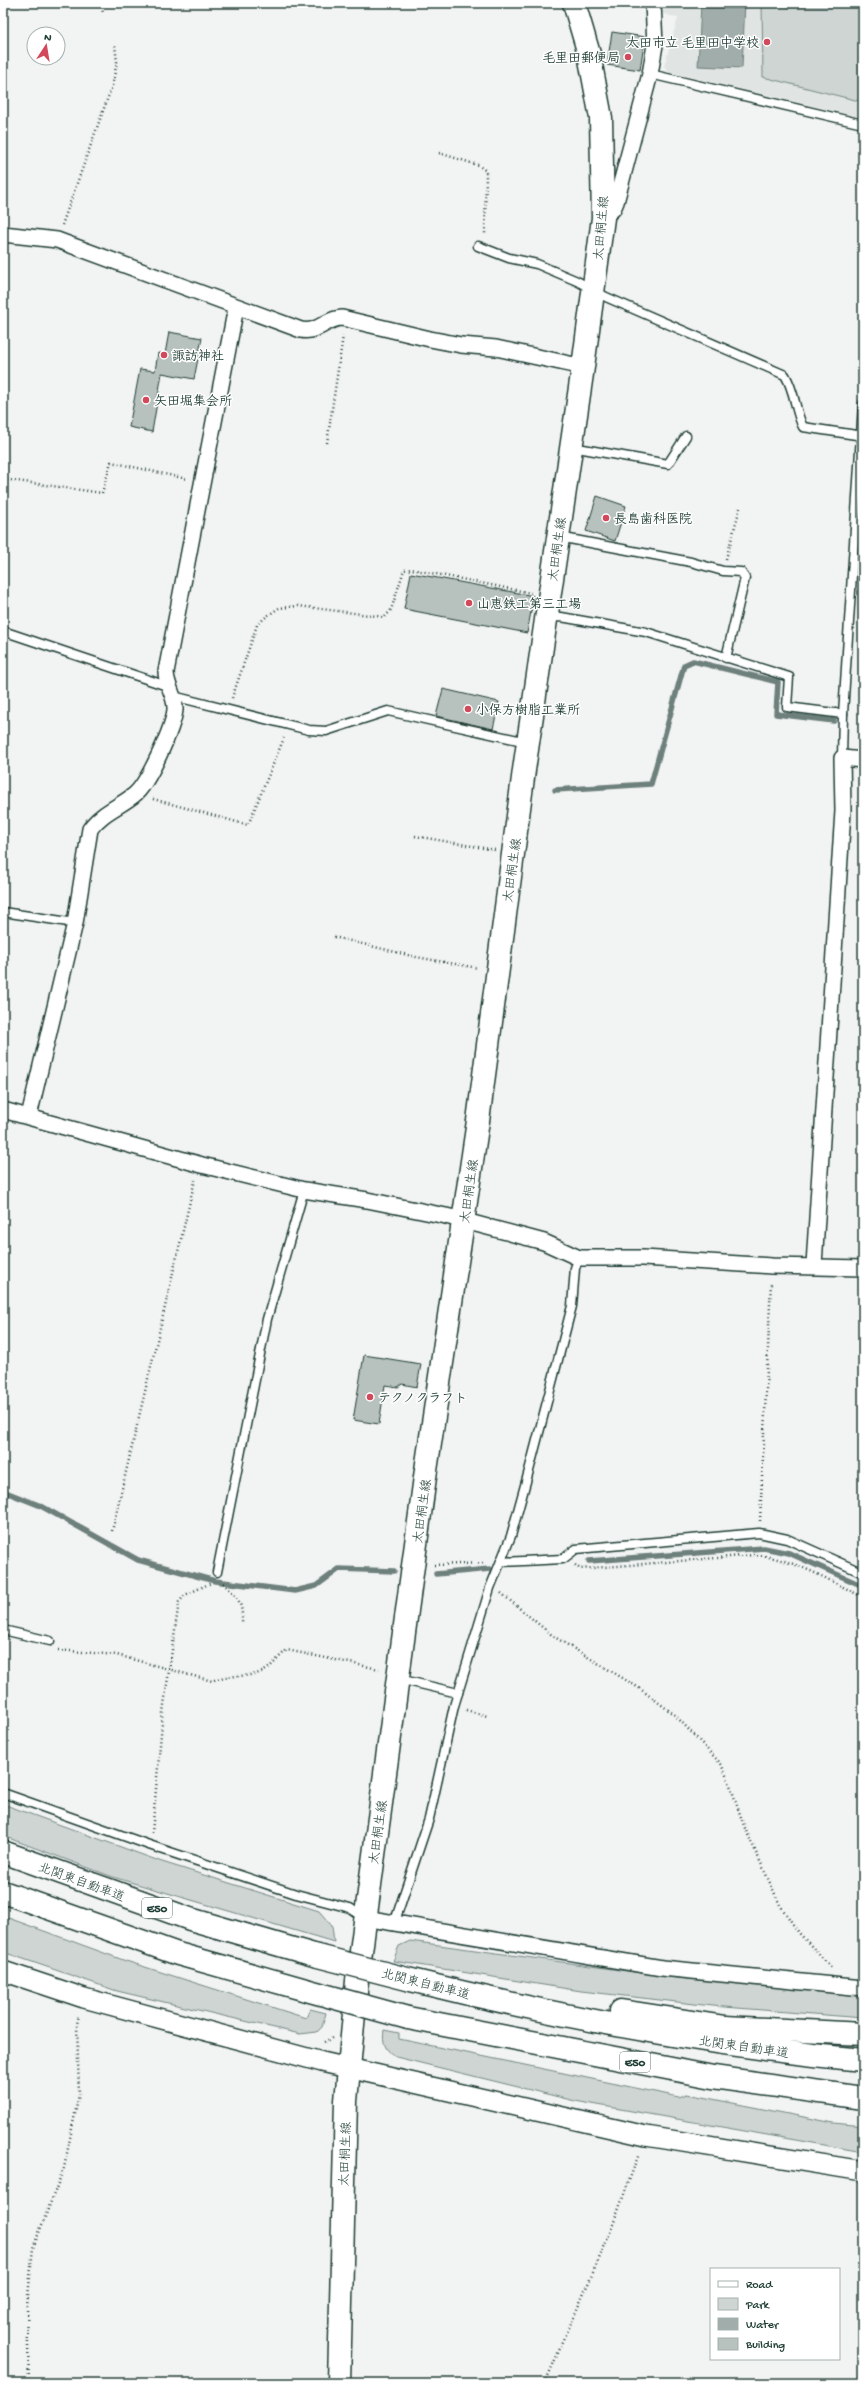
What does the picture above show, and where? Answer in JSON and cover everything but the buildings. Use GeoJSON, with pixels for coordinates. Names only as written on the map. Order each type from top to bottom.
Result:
{"type":"FeatureCollection","features":[{"type":"Feature","properties":{"kind":"main road","name":"太田桐生線"},"geometry":{"type":"LineString","coordinates":[[339,2383],[348,2068],[392,1675],[463,1221],[513,853],[549,596],[572,446],[603,218],[601,118],[589,54],[574,3]]}},
{"type":"Feature","properties":{"kind":"main road","name":"北関東自動車道"},"geometry":{"type":"LineString","coordinates":[[3,1852],[190,1919],[314,1955],[473,1995],[587,2020],[720,2043],[863,2060]]}},
{"type":"Feature","properties":{"kind":"main road","name":"E50"},"geometry":{"type":"LineString","coordinates":[[3,1892],[178,1954],[408,2018],[713,2077],[863,2098]]}},
{"type":"Feature","properties":{"kind":"main road"},"geometry":{"type":"LineString","coordinates":[[473,1995],[586,2006],[725,2027],[863,2034]]}},
{"type":"Feature","properties":{"kind":"street"},"geometry":{"type":"LineString","coordinates":[[603,218],[613,208],[616,202],[650,74],[655,45],[653,3]]}},
{"type":"Feature","properties":{"kind":"street"},"geometry":{"type":"LineString","coordinates":[[3,234],[57,240],[236,307],[307,331],[318,330],[334,319],[346,319],[430,339],[460,345],[496,348],[583,367]]}},
{"type":"Feature","properties":{"kind":"street"},"geometry":{"type":"LineString","coordinates":[[29,1116],[75,923],[90,828],[95,821],[135,794],[159,756],[174,716],[166,672],[236,307]]}},
{"type":"Feature","properties":{"kind":"street"},"geometry":{"type":"LineString","coordinates":[[814,1265],[843,811],[842,758],[863,760]]}},
{"type":"Feature","properties":{"kind":"street"},"geometry":{"type":"LineString","coordinates":[[3,1110],[202,1165],[304,1190],[367,1200],[463,1221],[544,1242],[579,1258],[643,1258],[772,1266],[814,1265],[863,1268]]}},
{"type":"Feature","properties":{"kind":"street"},"geometry":{"type":"LineString","coordinates":[[365,1918],[662,1968],[858,1988]]}},
{"type":"Feature","properties":{"kind":"street"},"geometry":{"type":"LineString","coordinates":[[3,1971],[84,1998],[348,2068],[646,2136],[863,2171]]}},
{"type":"Feature","properties":{"kind":"lane"},"geometry":{"type":"LineString","coordinates":[[650,74],[863,124]]}},
{"type":"Feature","properties":{"kind":"lane"},"geometry":{"type":"LineString","coordinates":[[481,247],[509,258],[537,264],[785,376],[790,383],[796,414],[803,427],[862,436]]}},
{"type":"Feature","properties":{"kind":"lane"},"geometry":{"type":"LineString","coordinates":[[842,758],[842,714],[863,404]]}},
{"type":"Feature","properties":{"kind":"lane"},"geometry":{"type":"LineString","coordinates":[[572,446],[668,464],[686,436]]}},
{"type":"Feature","properties":{"kind":"lane"},"geometry":{"type":"LineString","coordinates":[[558,537],[691,562],[723,571],[741,572],[745,578],[726,658]]}},
{"type":"Feature","properties":{"kind":"lane"},"geometry":{"type":"LineString","coordinates":[[546,618],[561,617],[646,632],[677,640],[726,658],[789,677],[787,707],[842,714]]}},
{"type":"Feature","properties":{"kind":"lane"},"geometry":{"type":"LineString","coordinates":[[3,631],[227,711],[289,726],[326,731],[379,713],[397,712],[529,743]]}},
{"type":"Feature","properties":{"kind":"lane"},"geometry":{"type":"LineString","coordinates":[[3,912],[75,923]]}},
{"type":"Feature","properties":{"kind":"lane"},"geometry":{"type":"LineString","coordinates":[[217,1574],[267,1319],[304,1190]]}},
{"type":"Feature","properties":{"kind":"lane"},"geometry":{"type":"LineString","coordinates":[[394,1924],[429,1820],[454,1706],[490,1588],[501,1562],[530,1467],[572,1306],[575,1268],[579,1258]]}},
{"type":"Feature","properties":{"kind":"lane"},"geometry":{"type":"LineString","coordinates":[[501,1562],[563,1559],[576,1549],[759,1534],[787,1539],[863,1573]]}},
{"type":"Feature","properties":{"kind":"lane"},"geometry":{"type":"LineString","coordinates":[[3,1630],[52,1643]]}},
{"type":"Feature","properties":{"kind":"lane"},"geometry":{"type":"LineString","coordinates":[[392,1675],[458,1693]]}},
{"type":"Feature","properties":{"kind":"lane"},"geometry":{"type":"LineString","coordinates":[[3,1793],[149,1845],[296,1894],[350,1908],[365,1918]]}},
{"type":"Feature","properties":{"kind":"path"},"geometry":{"type":"LineString","coordinates":[[101,3],[104,13]]}},
{"type":"Feature","properties":{"kind":"path"},"geometry":{"type":"LineString","coordinates":[[57,240],[112,86],[117,62],[115,45]]}},
{"type":"Feature","properties":{"kind":"path"},"geometry":{"type":"LineString","coordinates":[[439,153],[478,165],[486,172],[481,247]]}},
{"type":"Feature","properties":{"kind":"path"},"geometry":{"type":"LineString","coordinates":[[327,443],[346,319]]}},
{"type":"Feature","properties":{"kind":"path"},"geometry":{"type":"LineString","coordinates":[[3,479],[102,493],[111,462],[202,482]]}},
{"type":"Feature","properties":{"kind":"path"},"geometry":{"type":"LineString","coordinates":[[723,571],[740,508]]}},
{"type":"Feature","properties":{"kind":"path"},"geometry":{"type":"LineString","coordinates":[[227,711],[257,625],[279,608],[298,606],[385,617],[391,610],[404,570],[411,569],[549,596]]}},
{"type":"Feature","properties":{"kind":"path"},"geometry":{"type":"LineString","coordinates":[[135,794],[248,825],[289,726]]}},
{"type":"Feature","properties":{"kind":"path"},"geometry":{"type":"LineString","coordinates":[[415,836],[513,853]]}},
{"type":"Feature","properties":{"kind":"path"},"geometry":{"type":"LineString","coordinates":[[334,937],[416,957],[498,972]]}},
{"type":"Feature","properties":{"kind":"path"},"geometry":{"type":"LineString","coordinates":[[112,1531],[194,1185],[202,1165]]}},
{"type":"Feature","properties":{"kind":"path"},"geometry":{"type":"LineString","coordinates":[[759,1534],[772,1266]]}},
{"type":"Feature","properties":{"kind":"path"},"geometry":{"type":"LineString","coordinates":[[569,1555],[580,1570],[754,1555],[769,1556],[809,1570],[863,1597]]}},
{"type":"Feature","properties":{"kind":"path"},"geometry":{"type":"LineString","coordinates":[[427,1566],[501,1562]]}},
{"type":"Feature","properties":{"kind":"path"},"geometry":{"type":"LineString","coordinates":[[149,1845],[152,1834],[168,1668],[179,1602],[185,1595],[210,1584],[217,1574],[240,1600],[242,1608],[242,1624]]}},
{"type":"Feature","properties":{"kind":"path"},"geometry":{"type":"LineString","coordinates":[[490,1588],[498,1590],[552,1636],[639,1688],[675,1715],[721,1764],[730,1782],[744,1826],[780,1905],[799,1933],[858,1988]]}},
{"type":"Feature","properties":{"kind":"path"},"geometry":{"type":"LineString","coordinates":[[52,1643],[57,1650],[65,1652],[117,1655],[212,1681],[223,1676],[255,1675],[266,1670],[287,1650],[392,1675]]}},
{"type":"Feature","properties":{"kind":"path"},"geometry":{"type":"LineString","coordinates":[[454,1706],[487,1716]]}},
{"type":"Feature","properties":{"kind":"path"},"geometry":{"type":"LineString","coordinates":[[29,2383],[28,2306],[33,2248],[64,2168],[79,2094],[77,2024],[84,1998]]}},
{"type":"Feature","properties":{"kind":"path"},"geometry":{"type":"LineString","coordinates":[[545,2383],[608,2238],[646,2136]]}},
{"type":"Feature","properties":{"kind":"shaded area","name":"太田市立 毛里田中学校"},"geometry":{"type":"Polygon","coordinates":[[[661,3],[863,3],[863,118],[669,72],[664,66],[678,18],[661,13],[661,3]]]}},
{"type":"Feature","properties":{"kind":"green space"},"geometry":{"type":"Polygon","coordinates":[[[762,3],[863,3],[863,102],[763,77],[762,3]]]}},
{"type":"Feature","properties":{"kind":"green space"},"geometry":{"type":"Polygon","coordinates":[[[3,1804],[162,1862],[319,1911],[332,1926],[334,1942],[113,1877],[3,1836],[3,1804]]]}},
{"type":"Feature","properties":{"kind":"green space"},"geometry":{"type":"Polygon","coordinates":[[[3,1916],[126,1961],[306,2018],[310,2009],[326,2013],[322,2027],[317,2032],[300,2034],[117,1991],[3,1952],[3,1916]]]}},
{"type":"Feature","properties":{"kind":"green space"},"geometry":{"type":"Polygon","coordinates":[[[410,1941],[677,1978],[863,1995],[863,2018],[712,2006],[581,1991],[393,1961],[399,1946],[410,1941]]]}},
{"type":"Feature","properties":{"kind":"green space"},"geometry":{"type":"Polygon","coordinates":[[[384,2030],[399,2033],[399,2039],[679,2097],[687,2094],[834,2123],[863,2126],[863,2152],[575,2101],[396,2057],[389,2052],[385,2046],[383,2039],[384,2030]]]}},
{"type":"Feature","properties":{"kind":"water"},"geometry":{"type":"Polygon","coordinates":[[[701,3],[745,3],[742,68],[698,66],[701,3]]]}},
{"type":"Feature","properties":{"kind":"waterway"},"geometry":{"type":"LineString","coordinates":[[555,790],[651,784],[684,665],[693,661],[778,682],[776,714],[834,721]]}},
{"type":"Feature","properties":{"kind":"waterway"},"geometry":{"type":"LineString","coordinates":[[3,1491],[41,1506],[138,1560],[215,1581],[295,1591],[316,1586],[339,1569],[394,1571]]}},
{"type":"Feature","properties":{"kind":"waterway"},"geometry":{"type":"LineString","coordinates":[[589,1561],[764,1548],[789,1553],[863,1586]]}},
{"type":"Feature","properties":{"kind":"waterway"},"geometry":{"type":"LineString","coordinates":[[436,1574],[490,1569]]}},
{"type":"Feature","properties":{"kind":"place","name":"太田市立 毛里田中学校"},"geometry":{"type":"Point","coordinates":[767,42]}},
{"type":"Feature","properties":{"kind":"place","name":"毛里田郵便局"},"geometry":{"type":"Point","coordinates":[628,57]}},
{"type":"Feature","properties":{"kind":"place","name":"諏訪神社"},"geometry":{"type":"Point","coordinates":[164,355]}},
{"type":"Feature","properties":{"kind":"place","name":"矢田堀集会所"},"geometry":{"type":"Point","coordinates":[146,400]}},
{"type":"Feature","properties":{"kind":"place","name":"長島歯科医院"},"geometry":{"type":"Point","coordinates":[606,518]}},
{"type":"Feature","properties":{"kind":"place","name":"山恵鉄工第三工場"},"geometry":{"type":"Point","coordinates":[469,603]}},
{"type":"Feature","properties":{"kind":"place","name":"小保方樹脂工業所"},"geometry":{"type":"Point","coordinates":[468,709]}},
{"type":"Feature","properties":{"kind":"place","name":"テクノクラフト"},"geometry":{"type":"Point","coordinates":[370,1397]}}]}
